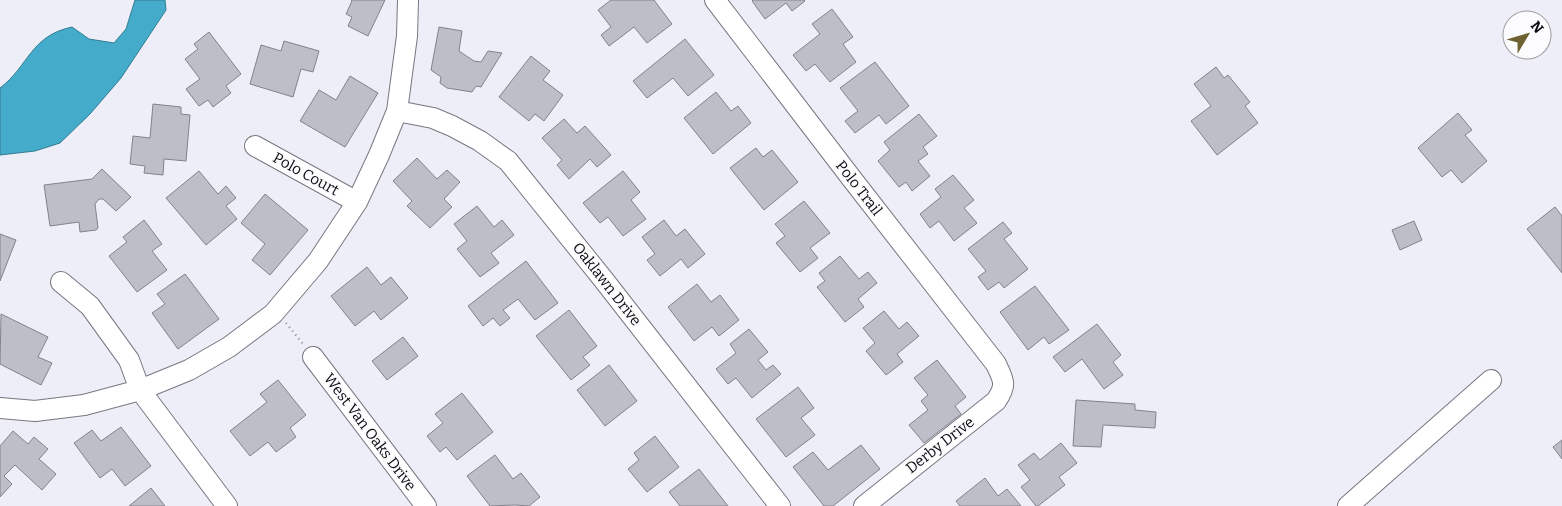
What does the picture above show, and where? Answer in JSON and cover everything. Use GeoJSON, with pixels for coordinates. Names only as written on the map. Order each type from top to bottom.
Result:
{"type":"FeatureCollection","features":[{"type":"Feature","properties":{"kind":"street"},"geometry":{"type":"LineString","coordinates":[[0,408],[35,411],[84,405],[140,390],[189,370],[229,348],[276,310],[318,261],[357,202],[379,155],[397,111],[407,36],[408,0]]}},
{"type":"Feature","properties":{"kind":"street","name":"Polo Trail"},"geometry":{"type":"LineString","coordinates":[[715,0],[996,364],[1002,377]]}},
{"type":"Feature","properties":{"kind":"street","name":"Oaklawn Drive"},"geometry":{"type":"LineString","coordinates":[[397,111],[433,118],[452,126],[480,141],[508,161],[609,286],[780,506]]}},
{"type":"Feature","properties":{"kind":"street","name":"Polo Court"},"geometry":{"type":"LineString","coordinates":[[254,146],[357,202]]}},
{"type":"Feature","properties":{"kind":"street"},"geometry":{"type":"LineString","coordinates":[[61,282],[96,313],[129,360],[140,390],[227,506]]}},
{"type":"Feature","properties":{"kind":"street","name":"West Van Oaks Drive"},"geometry":{"type":"LineString","coordinates":[[313,357],[426,506]]}},
{"type":"Feature","properties":{"kind":"street","name":"Derby Drive"},"geometry":{"type":"LineString","coordinates":[[864,506],[996,401],[1003,390],[1002,377]]}},
{"type":"Feature","properties":{"kind":"street"},"geometry":{"type":"LineString","coordinates":[[1348,506],[1491,380]]}},
{"type":"Feature","properties":{"kind":"path"},"geometry":{"type":"LineString","coordinates":[[276,310],[313,357]]}},
{"type":"Feature","properties":{"kind":"water"},"geometry":{"type":"Polygon","coordinates":[[[135,0],[165,0],[166,10],[121,78],[90,114],[60,143],[35,151],[0,155],[0,88],[18,70],[38,44],[58,31],[72,27],[89,39],[114,43],[126,29],[135,0]]]}},
{"type":"Feature","properties":{"kind":"building"},"geometry":{"type":"Polygon","coordinates":[[[351,0],[385,0],[368,36],[348,26],[352,17],[346,14],[351,0]]]}},
{"type":"Feature","properties":{"kind":"building"},"geometry":{"type":"Polygon","coordinates":[[[611,0],[654,0],[672,24],[647,43],[634,27],[609,46],[601,35],[611,27],[598,10],[611,0]]]}},
{"type":"Feature","properties":{"kind":"building"},"geometry":{"type":"Polygon","coordinates":[[[753,0],[805,1],[792,11],[786,3],[765,19],[753,0]]]}},
{"type":"Feature","properties":{"kind":"building"},"geometry":{"type":"Polygon","coordinates":[[[832,9],[853,37],[843,44],[856,62],[830,82],[815,64],[806,71],[793,55],[820,34],[812,24],[832,9]]]}},
{"type":"Feature","properties":{"kind":"building"},"geometry":{"type":"Polygon","coordinates":[[[439,27],[462,31],[459,51],[474,61],[481,62],[488,51],[502,53],[481,87],[476,86],[472,92],[447,88],[440,83],[441,77],[431,70],[439,27]]]}},
{"type":"Feature","properties":{"kind":"building"},"geometry":{"type":"Polygon","coordinates":[[[209,32],[241,74],[226,86],[231,93],[213,107],[208,100],[199,106],[186,89],[200,79],[185,59],[198,49],[194,44],[209,32]]]}},
{"type":"Feature","properties":{"kind":"building"},"geometry":{"type":"Polygon","coordinates":[[[685,39],[714,75],[688,96],[673,78],[647,98],[633,81],[685,39]]]}},
{"type":"Feature","properties":{"kind":"building"},"geometry":{"type":"Polygon","coordinates":[[[284,41],[319,51],[313,72],[301,69],[293,97],[250,84],[261,45],[281,51],[284,41]]]}},
{"type":"Feature","properties":{"kind":"building"},"geometry":{"type":"Polygon","coordinates":[[[531,56],[550,71],[543,80],[563,95],[544,121],[535,114],[529,121],[499,97],[531,56]]]}},
{"type":"Feature","properties":{"kind":"building"},"geometry":{"type":"Polygon","coordinates":[[[875,62],[909,106],[886,124],[879,115],[855,133],[845,121],[858,111],[840,88],[875,62]]]}},
{"type":"Feature","properties":{"kind":"building"},"geometry":{"type":"Polygon","coordinates":[[[1216,67],[1224,78],[1228,75],[1250,102],[1245,106],[1258,123],[1217,155],[1191,121],[1211,106],[1194,84],[1216,67]]]}},
{"type":"Feature","properties":{"kind":"building"},"geometry":{"type":"Polygon","coordinates":[[[350,76],[378,93],[345,147],[300,121],[319,90],[336,100],[350,76]]]}},
{"type":"Feature","properties":{"kind":"building"},"geometry":{"type":"Polygon","coordinates":[[[716,92],[731,111],[738,106],[751,123],[713,154],[684,118],[716,92]]]}},
{"type":"Feature","properties":{"kind":"building"},"geometry":{"type":"Polygon","coordinates":[[[153,104],[181,107],[181,114],[190,115],[186,161],[164,159],[163,175],[144,173],[145,166],[130,164],[133,136],[150,138],[153,104]]]}},
{"type":"Feature","properties":{"kind":"building"},"geometry":{"type":"Polygon","coordinates":[[[1458,113],[1472,130],[1465,135],[1487,161],[1462,183],[1451,170],[1442,177],[1418,148],[1458,113]]]}},
{"type":"Feature","properties":{"kind":"building"},"geometry":{"type":"Polygon","coordinates":[[[919,114],[937,136],[923,147],[928,154],[918,161],[930,176],[912,191],[906,182],[899,187],[878,161],[890,150],[884,142],[919,114]]]}},
{"type":"Feature","properties":{"kind":"building"},"geometry":{"type":"Polygon","coordinates":[[[564,119],[577,133],[585,126],[611,155],[597,167],[590,159],[569,179],[557,165],[562,160],[542,138],[564,119]]]}},
{"type":"Feature","properties":{"kind":"building"},"geometry":{"type":"Polygon","coordinates":[[[756,148],[763,157],[772,150],[798,182],[764,210],[730,168],[756,148]]]}},
{"type":"Feature","properties":{"kind":"building"},"geometry":{"type":"Polygon","coordinates":[[[417,158],[437,179],[447,170],[460,182],[444,199],[452,207],[430,228],[407,206],[412,201],[393,181],[417,158]]]}},
{"type":"Feature","properties":{"kind":"building"},"geometry":{"type":"Polygon","coordinates":[[[102,169],[131,197],[116,211],[103,199],[99,199],[95,204],[98,228],[96,230],[80,232],[79,222],[50,226],[44,185],[92,179],[102,169]]]}},
{"type":"Feature","properties":{"kind":"building"},"geometry":{"type":"Polygon","coordinates":[[[199,171],[218,194],[226,186],[236,198],[226,206],[237,219],[206,245],[166,198],[199,171]]]}},
{"type":"Feature","properties":{"kind":"building"},"geometry":{"type":"Polygon","coordinates":[[[623,171],[640,192],[631,200],[646,219],[623,236],[608,217],[600,223],[583,203],[623,171]]]}},
{"type":"Feature","properties":{"kind":"building"},"geometry":{"type":"Polygon","coordinates":[[[953,175],[974,200],[964,208],[977,223],[954,241],[939,221],[930,228],[920,214],[941,197],[935,189],[953,175]]]}},
{"type":"Feature","properties":{"kind":"building"},"geometry":{"type":"Polygon","coordinates":[[[265,194],[308,230],[270,275],[252,260],[265,244],[241,223],[265,194]]]}},
{"type":"Feature","properties":{"kind":"building"},"geometry":{"type":"Polygon","coordinates":[[[804,201],[830,233],[810,248],[818,258],[800,272],[776,243],[785,236],[775,224],[804,201]]]}},
{"type":"Feature","properties":{"kind":"building"},"geometry":{"type":"Polygon","coordinates":[[[477,206],[494,227],[502,220],[514,235],[491,253],[499,263],[480,277],[457,249],[467,241],[454,224],[477,206]]]}},
{"type":"Feature","properties":{"kind":"building"},"geometry":{"type":"Polygon","coordinates":[[[1555,207],[1562,216],[1562,273],[1527,229],[1555,207]]]}},
{"type":"Feature","properties":{"kind":"building"},"geometry":{"type":"Polygon","coordinates":[[[144,220],[162,244],[152,251],[167,270],[137,292],[109,256],[127,242],[123,237],[144,220]]]}},
{"type":"Feature","properties":{"kind":"building"},"geometry":{"type":"Polygon","coordinates":[[[664,220],[676,236],[685,229],[705,254],[688,268],[681,259],[660,276],[647,260],[655,254],[642,237],[664,220]]]}},
{"type":"Feature","properties":{"kind":"building"},"geometry":{"type":"Polygon","coordinates":[[[1414,221],[1422,240],[1400,250],[1392,230],[1414,221]]]}},
{"type":"Feature","properties":{"kind":"building"},"geometry":{"type":"Polygon","coordinates":[[[1003,222],[1012,233],[1004,239],[1028,269],[1004,288],[999,282],[988,290],[978,277],[986,271],[968,249],[1003,222]]]}},
{"type":"Feature","properties":{"kind":"building"},"geometry":{"type":"Polygon","coordinates":[[[0,234],[16,240],[0,281],[0,234]]]}},
{"type":"Feature","properties":{"kind":"building"},"geometry":{"type":"Polygon","coordinates":[[[840,256],[859,279],[868,272],[877,283],[858,299],[864,307],[845,322],[817,287],[825,281],[819,273],[840,256]]]}},
{"type":"Feature","properties":{"kind":"building"},"geometry":{"type":"Polygon","coordinates":[[[526,261],[558,303],[535,320],[518,299],[503,310],[510,318],[500,326],[493,318],[483,326],[468,306],[526,261]]]}},
{"type":"Feature","properties":{"kind":"building"},"geometry":{"type":"Polygon","coordinates":[[[367,267],[381,285],[391,277],[408,298],[381,320],[374,311],[355,326],[331,296],[367,267]]]}},
{"type":"Feature","properties":{"kind":"building"},"geometry":{"type":"Polygon","coordinates":[[[185,274],[219,319],[178,349],[152,313],[165,304],[157,294],[185,274]]]}},
{"type":"Feature","properties":{"kind":"building"},"geometry":{"type":"Polygon","coordinates":[[[697,284],[711,302],[720,295],[739,320],[719,336],[712,327],[694,341],[668,307],[697,284]]]}},
{"type":"Feature","properties":{"kind":"building"},"geometry":{"type":"Polygon","coordinates":[[[1035,286],[1069,330],[1049,344],[1044,337],[1028,350],[1000,312],[1035,286]]]}},
{"type":"Feature","properties":{"kind":"building"},"geometry":{"type":"Polygon","coordinates":[[[569,310],[597,346],[583,357],[590,365],[571,380],[536,336],[569,310]]]}},
{"type":"Feature","properties":{"kind":"building"},"geometry":{"type":"Polygon","coordinates":[[[884,311],[899,329],[907,322],[919,336],[897,354],[903,362],[886,375],[866,351],[875,343],[863,328],[884,311]]]}},
{"type":"Feature","properties":{"kind":"building"},"geometry":{"type":"Polygon","coordinates":[[[1,314],[48,337],[38,357],[52,363],[41,385],[0,364],[1,314]]]}},
{"type":"Feature","properties":{"kind":"building"},"geometry":{"type":"Polygon","coordinates":[[[1097,324],[1121,355],[1113,362],[1123,375],[1104,389],[1082,359],[1065,372],[1053,357],[1097,324]]]}},
{"type":"Feature","properties":{"kind":"building"},"geometry":{"type":"Polygon","coordinates":[[[749,329],[768,352],[758,360],[766,370],[773,365],[781,374],[752,398],[736,378],[728,384],[716,369],[736,353],[730,344],[749,329]]]}},
{"type":"Feature","properties":{"kind":"building"},"geometry":{"type":"Polygon","coordinates":[[[403,337],[418,356],[387,380],[372,361],[403,337]]]}},
{"type":"Feature","properties":{"kind":"building"},"geometry":{"type":"Polygon","coordinates":[[[937,360],[966,397],[955,406],[961,414],[924,443],[909,425],[928,410],[921,401],[928,395],[914,378],[937,360]]]}},
{"type":"Feature","properties":{"kind":"building"},"geometry":{"type":"Polygon","coordinates":[[[609,365],[637,401],[605,426],[577,390],[609,365]]]}},
{"type":"Feature","properties":{"kind":"building"},"geometry":{"type":"Polygon","coordinates":[[[278,380],[306,415],[290,428],[296,437],[276,452],[268,442],[250,456],[230,431],[267,402],[260,394],[278,380]]]}},
{"type":"Feature","properties":{"kind":"building"},"geometry":{"type":"Polygon","coordinates":[[[798,387],[814,408],[801,418],[815,435],[786,457],[756,419],[798,387]]]}},
{"type":"Feature","properties":{"kind":"building"},"geometry":{"type":"Polygon","coordinates":[[[462,393],[493,432],[457,460],[446,447],[440,452],[427,436],[443,423],[435,414],[462,393]]]}},
{"type":"Feature","properties":{"kind":"building"},"geometry":{"type":"Polygon","coordinates":[[[1076,400],[1135,404],[1135,410],[1156,412],[1155,428],[1103,425],[1101,447],[1073,446],[1076,400]]]}},
{"type":"Feature","properties":{"kind":"building"},"geometry":{"type":"Polygon","coordinates":[[[121,427],[151,466],[125,486],[112,469],[100,478],[74,443],[92,430],[101,441],[121,427]]]}},
{"type":"Feature","properties":{"kind":"building"},"geometry":{"type":"Polygon","coordinates":[[[13,431],[28,444],[34,437],[48,449],[39,459],[56,474],[42,490],[15,465],[4,476],[12,484],[0,497],[0,446],[13,431]]]}},
{"type":"Feature","properties":{"kind":"building"},"geometry":{"type":"Polygon","coordinates":[[[655,436],[679,467],[647,492],[628,469],[639,460],[634,453],[655,436]]]}},
{"type":"Feature","properties":{"kind":"building"},"geometry":{"type":"Polygon","coordinates":[[[1562,440],[1562,459],[1553,447],[1562,440]]]}},
{"type":"Feature","properties":{"kind":"building"},"geometry":{"type":"Polygon","coordinates":[[[1061,443],[1077,463],[1059,477],[1065,485],[1036,506],[1021,487],[1030,480],[1018,465],[1034,453],[1040,460],[1061,443]]]}},
{"type":"Feature","properties":{"kind":"building"},"geometry":{"type":"Polygon","coordinates":[[[861,445],[880,469],[833,506],[824,506],[793,467],[813,452],[828,470],[861,445]]]}},
{"type":"Feature","properties":{"kind":"building"},"geometry":{"type":"Polygon","coordinates":[[[495,455],[513,479],[521,473],[540,497],[529,506],[490,506],[467,476],[495,455]]]}},
{"type":"Feature","properties":{"kind":"building"},"geometry":{"type":"Polygon","coordinates":[[[699,469],[728,506],[680,506],[669,492],[699,469]]]}},
{"type":"Feature","properties":{"kind":"building"},"geometry":{"type":"Polygon","coordinates":[[[985,478],[998,496],[1007,489],[1021,506],[960,506],[956,501],[985,478]]]}},
{"type":"Feature","properties":{"kind":"building"},"geometry":{"type":"Polygon","coordinates":[[[151,488],[165,506],[129,506],[151,488]]]}}]}
